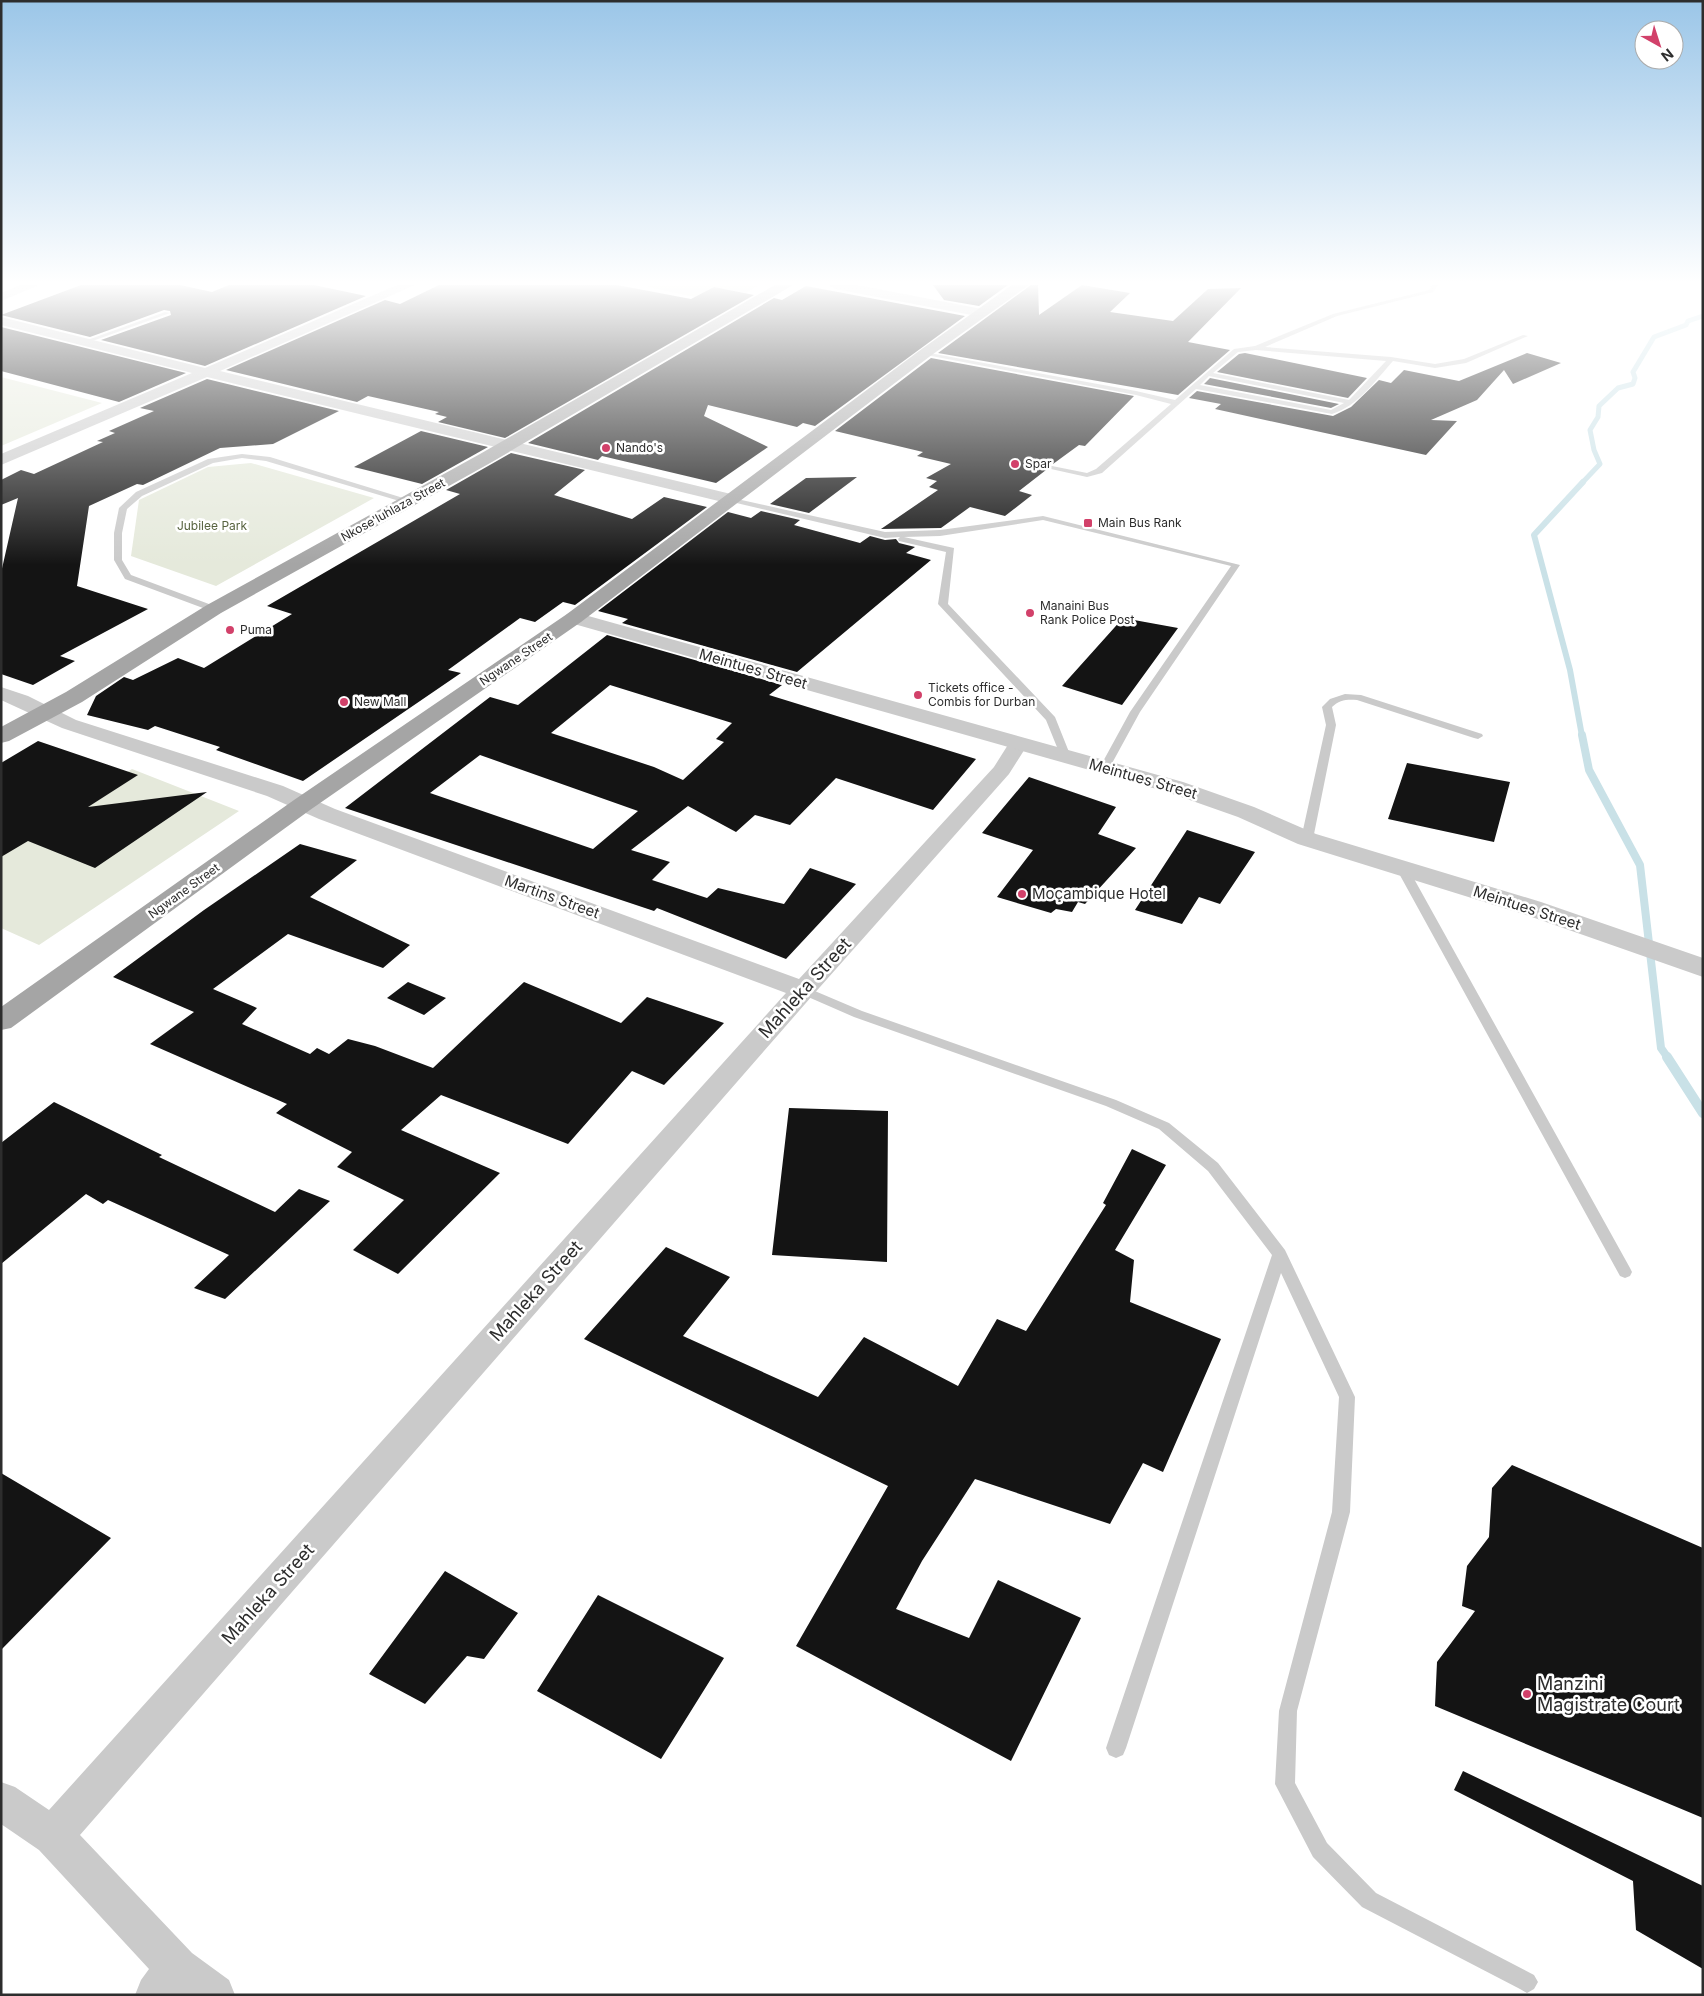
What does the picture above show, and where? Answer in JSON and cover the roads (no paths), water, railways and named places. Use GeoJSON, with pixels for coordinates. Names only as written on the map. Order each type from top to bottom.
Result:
{"type":"FeatureCollection","features":[{"type":"Feature","properties":{"kind":"main road","name":"Nkose'luhlaza Street"},"geometry":{"type":"LineString","coordinates":[[1,736],[74,697],[214,609],[508,446],[625,378]]}},
{"type":"Feature","properties":{"kind":"main road","name":"Ngwane Street"},"geometry":{"type":"LineString","coordinates":[[1,1022],[302,805],[574,618],[892,378]]}},
{"type":"Feature","properties":{"kind":"street"},"geometry":{"type":"LineString","coordinates":[[1,460],[191,378]]}},
{"type":"Feature","properties":{"kind":"street"},"geometry":{"type":"LineString","coordinates":[[230,378],[731,499]]}},
{"type":"Feature","properties":{"kind":"street","name":"Meintues Street"},"geometry":{"type":"LineString","coordinates":[[574,618],[1175,787],[1246,812],[1307,839],[1532,908],[1703,968]]}},
{"type":"Feature","properties":{"kind":"street"},"geometry":{"type":"LineString","coordinates":[[1,693],[45,711]]}},
{"type":"Feature","properties":{"kind":"street","name":"Martins Street"},"geometry":{"type":"LineString","coordinates":[[45,711],[69,724],[275,791],[302,805],[803,990]]}},
{"type":"Feature","properties":{"kind":"street","name":"Mahleka Street"},"geometry":{"type":"LineString","coordinates":[[53,1836],[803,990],[1002,770],[1018,744]]}},
{"type":"Feature","properties":{"kind":"street"},"geometry":{"type":"LineString","coordinates":[[1,1801],[53,1836],[166,1982],[214,1995]]}},
{"type":"Feature","properties":{"kind":"lane"},"geometry":{"type":"LineString","coordinates":[[1055,378],[1136,393],[1176,403]]}},
{"type":"Feature","properties":{"kind":"lane"},"geometry":{"type":"LineString","coordinates":[[1037,465],[1081,474],[1093,474],[1099,471],[1202,378]]}},
{"type":"Feature","properties":{"kind":"lane"},"geometry":{"type":"LineString","coordinates":[[1228,378],[1350,402]]}},
{"type":"Feature","properties":{"kind":"lane"},"geometry":{"type":"LineString","coordinates":[[1193,386],[1332,412],[1350,402],[1373,378]]}},
{"type":"Feature","properties":{"kind":"lane"},"geometry":{"type":"LineString","coordinates":[[214,609],[128,577],[118,560],[118,532],[123,508],[138,494],[211,461],[242,456],[267,459],[409,500]]}},
{"type":"Feature","properties":{"kind":"lane"},"geometry":{"type":"LineString","coordinates":[[731,499],[951,550],[943,604],[1051,718],[1066,757]]}},
{"type":"Feature","properties":{"kind":"lane"},"geometry":{"type":"LineString","coordinates":[[885,534],[940,532],[1043,518],[1236,565],[1135,712],[1104,767]]}},
{"type":"Feature","properties":{"kind":"lane"},"geometry":{"type":"LineString","coordinates":[[1307,839],[1331,725],[1328,707],[1331,702],[1347,696],[1358,698],[1478,736]]}},
{"type":"Feature","properties":{"kind":"lane"},"geometry":{"type":"LineString","coordinates":[[1402,868],[1625,1272]]}},
{"type":"Feature","properties":{"kind":"lane"},"geometry":{"type":"LineString","coordinates":[[803,990],[858,1014],[1111,1104],[1164,1126],[1214,1167],[1280,1254],[1347,1397],[1341,1512],[1288,1711],[1285,1784],[1320,1850],[1369,1900],[1527,1982]]}},
{"type":"Feature","properties":{"kind":"lane"},"geometry":{"type":"LineString","coordinates":[[1116,1748],[1280,1254]]}},
{"type":"Feature","properties":{"kind":"waterway"},"geometry":{"type":"LineString","coordinates":[[1582,483],[1600,464],[1594,450],[1590,430],[1598,417],[1599,406],[1618,388],[1633,384],[1635,378]]}},
{"type":"Feature","properties":{"kind":"waterway"},"geometry":{"type":"LineString","coordinates":[[1582,736],[1570,670],[1534,535],[1583,482]]}},
{"type":"Feature","properties":{"kind":"waterway"},"geometry":{"type":"LineString","coordinates":[[1582,735],[1589,770],[1640,865],[1661,1048],[1668,1058]]}},
{"type":"Feature","properties":{"kind":"waterway"},"geometry":{"type":"LineString","coordinates":[[1667,1057],[1703,1113]]}},
{"type":"Feature","properties":{"kind":"place","name":"Nando's"},"geometry":{"type":"Point","coordinates":[606,448]}},
{"type":"Feature","properties":{"kind":"place","name":"Spar"},"geometry":{"type":"Point","coordinates":[1015,464]}},
{"type":"Feature","properties":{"kind":"place","name":"Main Bus Rank"},"geometry":{"type":"Point","coordinates":[1088,523]}},
{"type":"Feature","properties":{"kind":"place","name":"Manaini Bus Rank Police Post"},"geometry":{"type":"Point","coordinates":[1030,613]}},
{"type":"Feature","properties":{"kind":"place","name":"Puma"},"geometry":{"type":"Point","coordinates":[230,630]}},
{"type":"Feature","properties":{"kind":"place","name":"Tickets office - Combis for Durban"},"geometry":{"type":"Point","coordinates":[918,695]}},
{"type":"Feature","properties":{"kind":"place","name":"New Mall"},"geometry":{"type":"Point","coordinates":[344,702]}},
{"type":"Feature","properties":{"kind":"place","name":"Moçambique Hotel"},"geometry":{"type":"Point","coordinates":[1022,894]}},
{"type":"Feature","properties":{"kind":"place","name":"Manzini Magistrate Court"},"geometry":{"type":"Point","coordinates":[1527,1694]}},
{"type":"Feature","properties":{"kind":"park label","name":"Jubilee Park"},"geometry":{"type":"Point","coordinates":[212,526]}}]}
